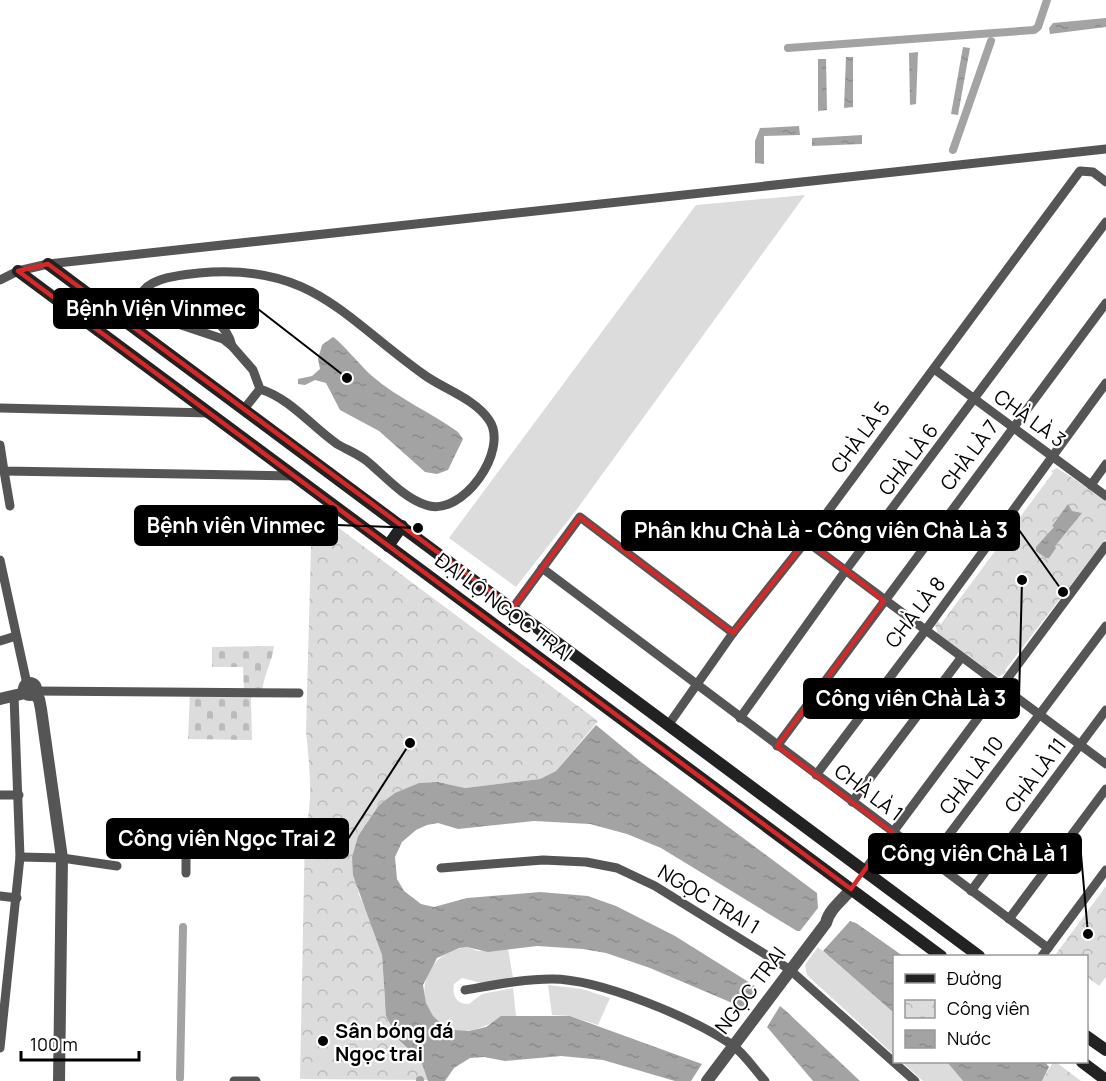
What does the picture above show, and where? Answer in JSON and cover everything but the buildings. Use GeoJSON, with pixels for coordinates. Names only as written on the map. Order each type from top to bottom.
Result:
{"type":"FeatureCollection","features":[{"type":"Feature","properties":{"kind":"main road","name":"ĐẠI LỘ NGỌC TRAI"},"geometry":{"type":"LineString","coordinates":[[48,264],[976,955]]}},
{"type":"Feature","properties":{"kind":"main road","name":"ĐẠI LỘ NGỌC TRAI"},"geometry":{"type":"LineString","coordinates":[[18,271],[938,955]]}},
{"type":"Feature","properties":{"kind":"main road"},"geometry":{"type":"LineString","coordinates":[[388,546],[402,526]]}},
{"type":"Feature","properties":{"kind":"main road"},"geometry":{"type":"LineString","coordinates":[[851,889],[864,870]]}},
{"type":"Feature","properties":{"kind":"main road"},"geometry":{"type":"LineString","coordinates":[[1088,1037],[1104,1046]]}},
{"type":"Feature","properties":{"kind":"main road"},"geometry":{"type":"LineString","coordinates":[[1083,1063],[1106,1080]]}},
{"type":"Feature","properties":{"kind":"street"},"geometry":{"type":"LineString","coordinates":[[0,280],[18,271],[48,264],[1106,149]]}},
{"type":"Feature","properties":{"kind":"street","name":"CHÀ LÀ 5"},"geometry":{"type":"LineString","coordinates":[[669,724],[698,686],[733,633],[806,541],[1080,171],[1093,172],[1106,182]]}},
{"type":"Feature","properties":{"kind":"street","name":"CHÀ LÀ 6"},"geometry":{"type":"LineString","coordinates":[[740,718],[846,570],[1106,222]]}},
{"type":"Feature","properties":{"kind":"street"},"geometry":{"type":"LineString","coordinates":[[225,271],[268,275],[306,287],[340,307],[425,376],[470,402],[494,429],[493,453],[477,480],[458,500],[440,508],[426,506],[405,494],[366,459],[333,440],[281,398],[260,389],[253,370],[232,346],[223,339],[177,324],[158,314],[148,301],[144,290],[148,285],[187,274],[225,271]]}},
{"type":"Feature","properties":{"kind":"street","name":"CHÀ LÀ 7"},"geometry":{"type":"LineString","coordinates":[[777,746],[1106,303]]}},
{"type":"Feature","properties":{"kind":"street"},"geometry":{"type":"LineString","coordinates":[[177,324],[189,312],[204,314],[225,330],[232,346]]}},
{"type":"Feature","properties":{"kind":"street","name":"CHÀ LÀ 3"},"geometry":{"type":"LineString","coordinates":[[934,369],[1106,496]]}},
{"type":"Feature","properties":{"kind":"street","name":"CHÀ LÀ 8"},"geometry":{"type":"LineString","coordinates":[[816,775],[926,631],[1106,383]]}},
{"type":"Feature","properties":{"kind":"street"},"geometry":{"type":"LineString","coordinates":[[244,410],[260,389]]}},
{"type":"Feature","properties":{"kind":"street"},"geometry":{"type":"LineString","coordinates":[[0,408],[45,406],[212,414]]}},
{"type":"Feature","properties":{"kind":"street"},"geometry":{"type":"LineString","coordinates":[[0,445],[10,506]]}},
{"type":"Feature","properties":{"kind":"street"},"geometry":{"type":"LineString","coordinates":[[1091,485],[1106,464]]}},
{"type":"Feature","properties":{"kind":"street"},"geometry":{"type":"LineString","coordinates":[[4,471],[295,477]]}},
{"type":"Feature","properties":{"kind":"street"},"geometry":{"type":"LineString","coordinates":[[513,608],[580,517],[733,633]]}},
{"type":"Feature","properties":{"kind":"street"},"geometry":{"type":"LineString","coordinates":[[806,541],[1106,764]]}},
{"type":"Feature","properties":{"kind":"street"},"geometry":{"type":"LineString","coordinates":[[864,870],[1106,546]]}},
{"type":"Feature","properties":{"kind":"street"},"geometry":{"type":"LineString","coordinates":[[0,560],[3,586],[27,692],[20,795],[21,857],[9,895],[0,1048]]}},
{"type":"Feature","properties":{"kind":"street","name":"CHÀ LÀ 1"},"geometry":{"type":"LineString","coordinates":[[542,568],[1009,919],[1045,952]]}},
{"type":"Feature","properties":{"kind":"street","name":"CHÀ LÀ 10"},"geometry":{"type":"LineString","coordinates":[[930,860],[1040,717],[1106,626]]}},
{"type":"Feature","properties":{"kind":"street"},"geometry":{"type":"LineString","coordinates":[[0,641],[16,636]]}},
{"type":"Feature","properties":{"kind":"street"},"geometry":{"type":"LineString","coordinates":[[852,802],[961,658]]}},
{"type":"Feature","properties":{"kind":"street"},"geometry":{"type":"LineString","coordinates":[[27,692],[40,701],[62,858],[59,1081]]}},
{"type":"Feature","properties":{"kind":"street"},"geometry":{"type":"LineString","coordinates":[[0,699],[27,692],[299,693]]}},
{"type":"Feature","properties":{"kind":"street","name":"CHÀ LÀ 11"},"geometry":{"type":"LineString","coordinates":[[971,891],[1106,710]]}},
{"type":"Feature","properties":{"kind":"street"},"geometry":{"type":"LineString","coordinates":[[1009,919],[1106,789]]}},
{"type":"Feature","properties":{"kind":"street"},"geometry":{"type":"LineString","coordinates":[[0,795],[20,795]]}},
{"type":"Feature","properties":{"kind":"street"},"geometry":{"type":"LineString","coordinates":[[186,856],[186,873]]}},
{"type":"Feature","properties":{"kind":"street"},"geometry":{"type":"LineString","coordinates":[[21,857],[62,858],[117,866]]}},
{"type":"Feature","properties":{"kind":"street","name":"NGỌC TRAI 1"},"geometry":{"type":"LineString","coordinates":[[441,868],[543,860],[586,862],[617,868],[655,886],[789,969],[893,1061]]}},
{"type":"Feature","properties":{"kind":"street"},"geometry":{"type":"LineString","coordinates":[[1045,952],[1106,870]]}},
{"type":"Feature","properties":{"kind":"street","name":"NGỌC TRAI"},"geometry":{"type":"LineString","coordinates":[[706,1081],[789,969],[826,923],[831,921],[851,889]]}},
{"type":"Feature","properties":{"kind":"street"},"geometry":{"type":"LineString","coordinates":[[465,990],[531,980],[573,982],[637,999],[706,1030],[733,1046],[765,1081]]}},
{"type":"Feature","properties":{"kind":"street","name":"NGỌC TRAI 1"},"geometry":{"type":"LineString","coordinates":[[895,1063],[915,1081]]}},
{"type":"Feature","properties":{"kind":"street"},"geometry":{"type":"LineString","coordinates":[[234,1081],[256,1081]]}},
{"type":"Feature","properties":{"kind":"highlighted area"},"geometry":{"type":"Polygon","coordinates":[[[48,264],[513,608],[580,517],[733,633],[806,541],[884,601],[777,746],[892,832],[851,889],[18,271],[48,264]]]}},
{"type":"Feature","properties":{"kind":"green space"},"geometry":{"type":"Polygon","coordinates":[[[805,195],[577,509],[516,587],[449,538],[696,205],[805,195]]]}},
{"type":"Feature","properties":{"kind":"green space"},"geometry":{"type":"Polygon","coordinates":[[[1057,468],[1106,500],[1106,539],[1005,670],[1007,672],[998,677],[938,634],[935,625],[937,621],[941,624],[1053,473],[1051,471],[1057,468]]]}},
{"type":"Feature","properties":{"kind":"green space"},"geometry":{"type":"Polygon","coordinates":[[[312,508],[598,721],[556,771],[540,779],[465,788],[438,782],[419,783],[379,805],[358,836],[352,857],[359,895],[371,918],[382,955],[385,1003],[407,1049],[421,1061],[428,1080],[300,1079],[305,831],[310,794],[306,731],[312,508]]]}},
{"type":"Feature","properties":{"kind":"green space"},"geometry":{"type":"Polygon","coordinates":[[[274,646],[262,693],[251,698],[252,740],[188,739],[190,692],[244,693],[243,667],[212,667],[212,647],[274,646]]]}},
{"type":"Feature","properties":{"kind":"green space"},"geometry":{"type":"Polygon","coordinates":[[[1106,886],[1106,977],[1099,986],[1088,978],[1088,955],[1056,954],[1106,886]]]}},
{"type":"Feature","properties":{"kind":"green space"},"geometry":{"type":"Polygon","coordinates":[[[467,947],[478,951],[508,949],[513,978],[481,983],[462,978],[454,984],[454,992],[458,1001],[469,1004],[482,994],[513,988],[516,1016],[464,1031],[441,1024],[431,1014],[425,1001],[428,974],[437,961],[449,952],[467,947]]]}},
{"type":"Feature","properties":{"kind":"green space"},"geometry":{"type":"Polygon","coordinates":[[[818,947],[893,1012],[893,1054],[807,975],[805,965],[818,947]]]}},
{"type":"Feature","properties":{"kind":"green space"},"geometry":{"type":"Polygon","coordinates":[[[548,985],[582,989],[610,998],[598,1025],[570,1016],[552,1015],[548,985]]]}},
{"type":"Feature","properties":{"kind":"green space"},"geometry":{"type":"Polygon","coordinates":[[[903,1063],[948,1063],[963,1081],[923,1081],[903,1063]]]}},
{"type":"Feature","properties":{"kind":"green space"},"geometry":{"type":"Polygon","coordinates":[[[1052,1063],[1057,1063],[1081,1081],[1042,1081],[1052,1063]]]}},
{"type":"Feature","properties":{"kind":"water"},"geometry":{"type":"Polygon","coordinates":[[[1106,18],[1106,27],[1050,34],[1049,28],[1053,23],[1106,18]]]}},
{"type":"Feature","properties":{"kind":"water"},"geometry":{"type":"Polygon","coordinates":[[[963,47],[970,48],[958,115],[951,114],[963,47]]]}},
{"type":"Feature","properties":{"kind":"water"},"geometry":{"type":"Polygon","coordinates":[[[918,52],[916,104],[910,105],[909,53],[918,52]]]}},
{"type":"Feature","properties":{"kind":"water"},"geometry":{"type":"Polygon","coordinates":[[[846,57],[853,57],[853,107],[844,108],[846,57]]]}},
{"type":"Feature","properties":{"kind":"water"},"geometry":{"type":"Polygon","coordinates":[[[818,59],[826,59],[827,110],[818,111],[818,59]]]}},
{"type":"Feature","properties":{"kind":"water"},"geometry":{"type":"Polygon","coordinates":[[[799,126],[800,135],[764,136],[764,164],[755,163],[755,141],[760,128],[799,126]]]}},
{"type":"Feature","properties":{"kind":"water"},"geometry":{"type":"Polygon","coordinates":[[[862,135],[862,144],[812,146],[812,138],[862,135]]]}},
{"type":"Feature","properties":{"kind":"water"},"geometry":{"type":"Polygon","coordinates":[[[333,337],[382,384],[458,432],[463,439],[448,470],[437,474],[425,472],[379,431],[340,410],[326,383],[315,380],[305,385],[298,384],[298,379],[312,376],[320,369],[318,359],[322,345],[333,337]]]}},
{"type":"Feature","properties":{"kind":"water"},"geometry":{"type":"Polygon","coordinates":[[[1068,504],[1072,511],[1082,513],[1055,546],[1049,558],[1046,558],[1036,551],[1036,547],[1054,527],[1052,526],[1068,504]]]}},
{"type":"Feature","properties":{"kind":"water"},"geometry":{"type":"Polygon","coordinates":[[[596,725],[641,762],[817,893],[818,908],[800,931],[797,931],[661,848],[627,834],[590,824],[534,821],[458,829],[438,823],[427,825],[416,830],[402,842],[395,857],[397,879],[404,891],[421,904],[434,907],[467,898],[540,892],[588,896],[616,906],[675,936],[755,986],[755,992],[744,1008],[650,968],[606,953],[537,946],[488,952],[467,947],[459,948],[437,958],[423,985],[426,1003],[433,1016],[445,1027],[469,1031],[486,1027],[501,1016],[570,1016],[702,1064],[691,1081],[675,1081],[603,1060],[561,1056],[505,1061],[484,1057],[470,1058],[454,1068],[445,1081],[428,1081],[421,1061],[399,1040],[386,1016],[382,955],[353,875],[352,857],[358,836],[379,805],[395,793],[419,783],[438,782],[465,788],[540,779],[556,771],[596,725]]]}},
{"type":"Feature","properties":{"kind":"water"},"geometry":{"type":"Polygon","coordinates":[[[850,921],[902,955],[893,955],[893,1012],[823,951],[850,921]]]}},
{"type":"Feature","properties":{"kind":"water"},"geometry":{"type":"Polygon","coordinates":[[[780,1006],[860,1081],[813,1081],[767,1027],[780,1006]]]}},
{"type":"Feature","properties":{"kind":"water"},"geometry":{"type":"Polygon","coordinates":[[[948,1063],[1046,1063],[1049,1067],[1042,1081],[963,1081],[948,1063]]]}},
{"type":"Feature","properties":{"kind":"waterway"},"geometry":{"type":"LineString","coordinates":[[788,48],[1034,30],[1038,27],[1047,0]]}},
{"type":"Feature","properties":{"kind":"waterway"},"geometry":{"type":"LineString","coordinates":[[953,150],[991,41]]}},
{"type":"Feature","properties":{"kind":"waterway"},"geometry":{"type":"LineString","coordinates":[[180,1078],[183,927]]}},
{"type":"Feature","properties":{"kind":"place","name":"Bệnh Viện Vinmec"},"geometry":{"type":"Point","coordinates":[347,378]}},
{"type":"Feature","properties":{"kind":"place","name":"Bệnh viên Vinmec"},"geometry":{"type":"Point","coordinates":[418,528]}},
{"type":"Feature","properties":{"kind":"place","name":"Công viên Chà Là 3"},"geometry":{"type":"Point","coordinates":[1022,580]}},
{"type":"Feature","properties":{"kind":"place","name":"Phân khu Chà Là - Công viên Chà Là 3"},"geometry":{"type":"Point","coordinates":[1063,592]}},
{"type":"Feature","properties":{"kind":"place","name":"Công viên Ngọc Trai 2"},"geometry":{"type":"Point","coordinates":[410,743]}},
{"type":"Feature","properties":{"kind":"place","name":"Công viên Chà Là 1"},"geometry":{"type":"Point","coordinates":[1088,934]}},
{"type":"Feature","properties":{"kind":"place","name":"Sân bóng đá Ngọc trai"},"geometry":{"type":"Point","coordinates":[323,1041]}}]}
